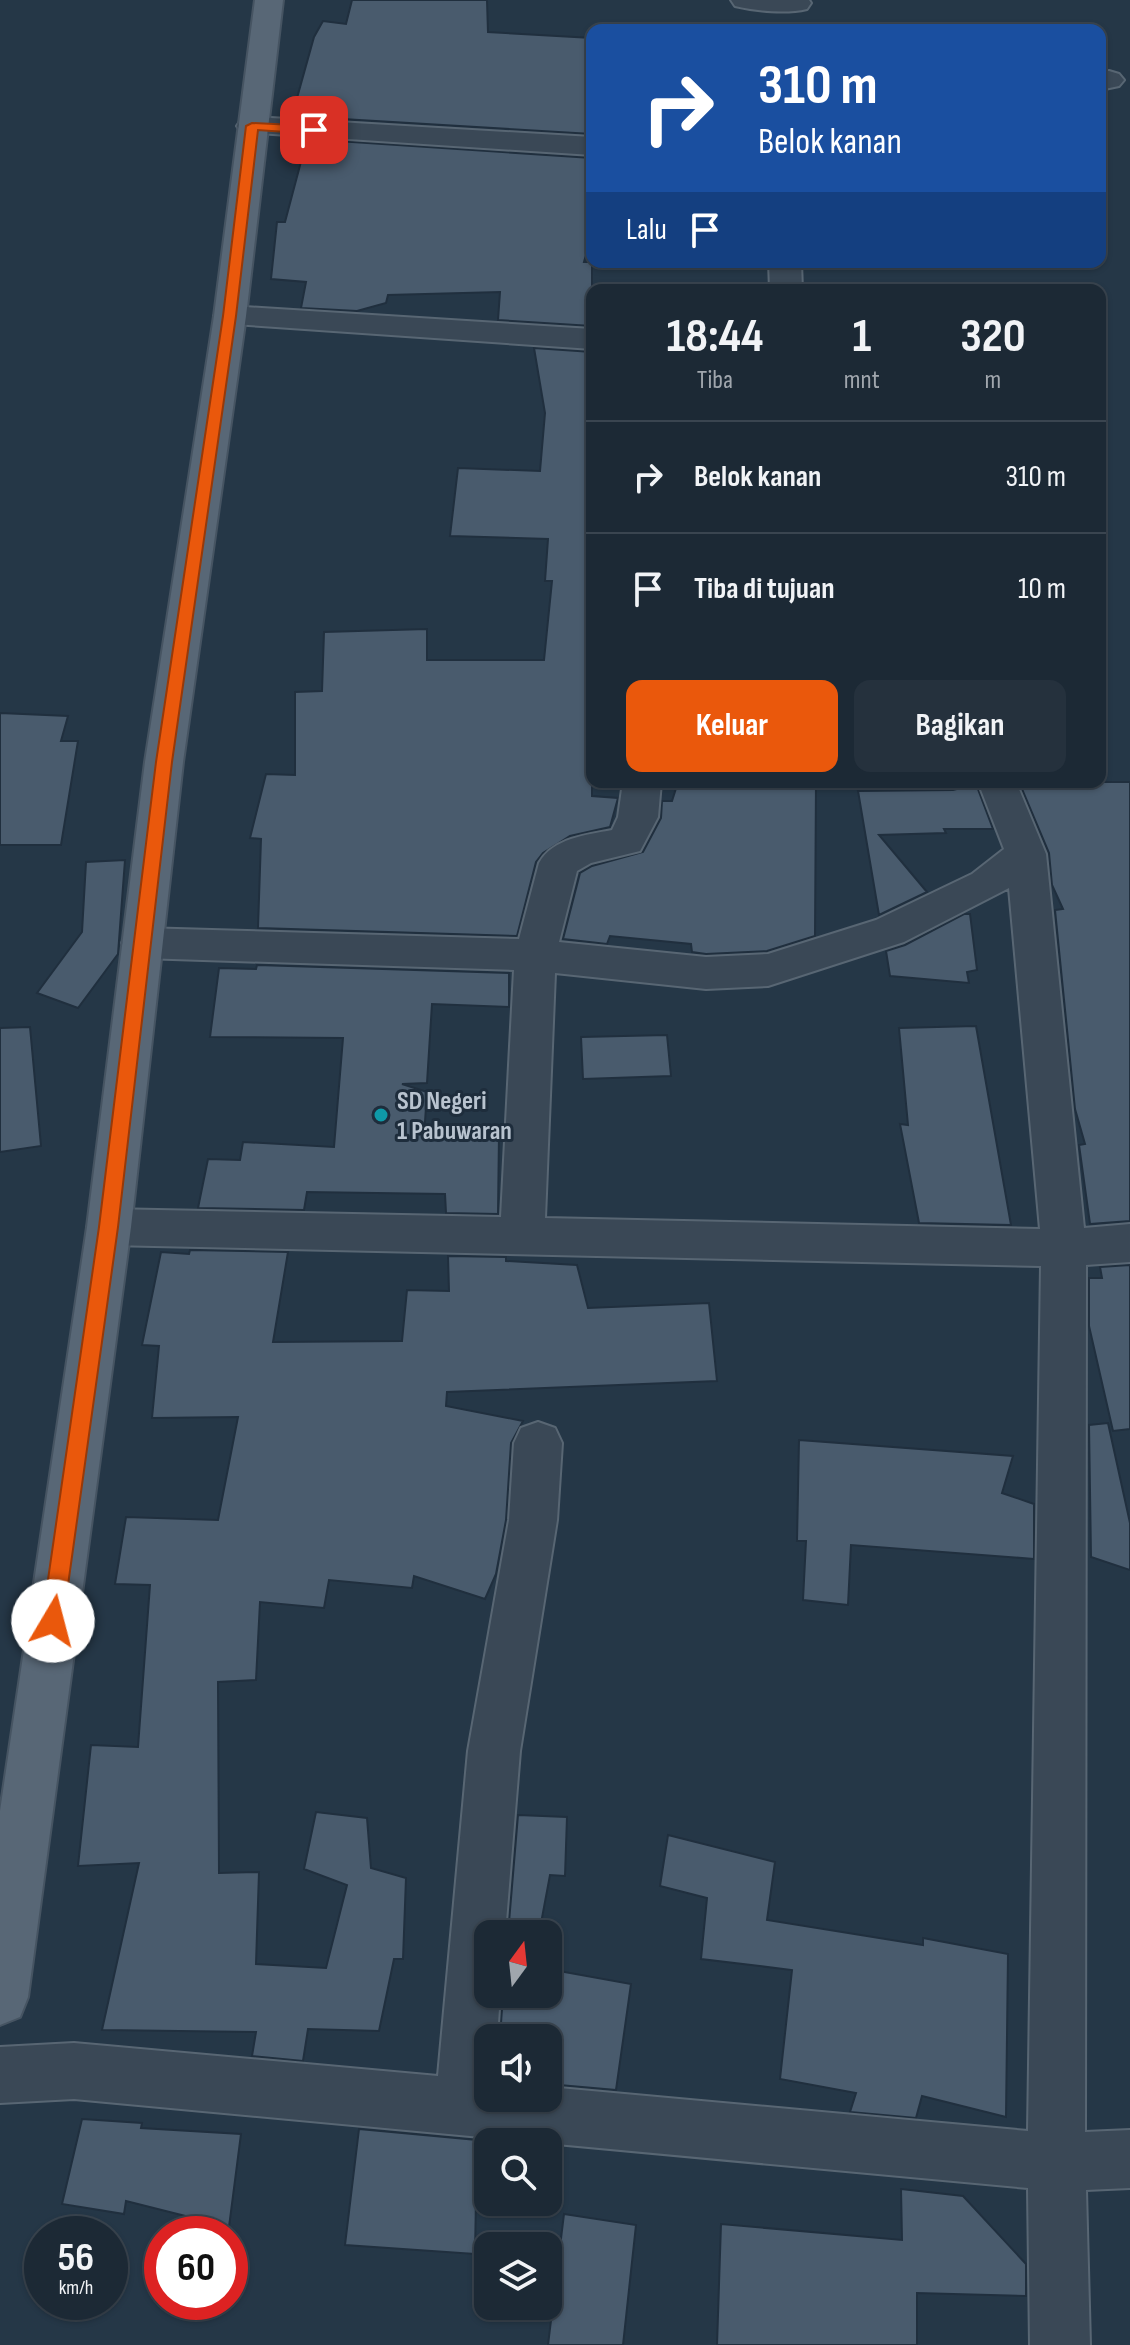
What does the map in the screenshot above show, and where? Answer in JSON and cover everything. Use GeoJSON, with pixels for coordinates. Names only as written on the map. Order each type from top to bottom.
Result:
{"type":"FeatureCollection","features":[{"type":"Feature","properties":{"kind":"main road"},"geometry":{"type":"LineString","coordinates":[[0,1997],[109,1227],[164,762],[230,316],[269,0]]}},
{"type":"Feature","properties":{"kind":"street"},"geometry":{"type":"LineString","coordinates":[[745,0],[795,11]]}},
{"type":"Feature","properties":{"kind":"street"},"geometry":{"type":"LineString","coordinates":[[252,126],[586,146]]}},
{"type":"Feature","properties":{"kind":"street"},"geometry":{"type":"LineString","coordinates":[[230,316],[586,339]]}},
{"type":"Feature","properties":{"kind":"street"},"geometry":{"type":"LineString","coordinates":[[522,1235],[535,955],[559,863],[580,851],[626,841],[638,817],[641,788]]}},
{"type":"Feature","properties":{"kind":"street"},"geometry":{"type":"LineString","coordinates":[[999,788],[1026,854],[1064,1248],[1056,2162],[1060,2345]]}},
{"type":"Feature","properties":{"kind":"street"},"geometry":{"type":"LineString","coordinates":[[142,943],[535,955],[690,972],[768,970],[890,931],[986,884],[1026,854]]}},
{"type":"Feature","properties":{"kind":"street"},"geometry":{"type":"LineString","coordinates":[[109,1227],[1064,1248],[1130,1243]]}},
{"type":"Feature","properties":{"kind":"street"},"geometry":{"type":"LineString","coordinates":[[463,2108],[494,1751],[533,1520],[538,1443]]}},
{"type":"Feature","properties":{"kind":"street"},"geometry":{"type":"LineString","coordinates":[[0,2075],[74,2071],[1056,2162],[1130,2159]]}},
{"type":"Feature","properties":{"kind":"building"},"geometry":{"type":"Polygon","coordinates":[[[352,0],[487,0],[488,32],[586,38],[586,134],[292,116],[314,37],[323,21],[346,24],[352,0]]]}},
{"type":"Feature","properties":{"kind":"building"},"geometry":{"type":"Polygon","coordinates":[[[307,139],[586,158],[584,262],[586,268],[592,268],[592,284],[586,284],[586,326],[498,320],[500,292],[388,295],[386,303],[357,311],[301,308],[306,282],[271,279],[277,222],[285,222],[307,139]]]}},
{"type":"Feature","properties":{"kind":"building"},"geometry":{"type":"Polygon","coordinates":[[[534,348],[586,352],[586,788],[592,788],[592,796],[618,798],[610,827],[570,836],[543,853],[536,862],[517,936],[258,928],[261,839],[250,838],[266,774],[295,775],[295,692],[322,691],[324,632],[427,629],[427,660],[544,660],[552,581],[545,581],[548,539],[450,536],[458,468],[540,471],[545,413],[534,348]]]}},
{"type":"Feature","properties":{"kind":"building"},"geometry":{"type":"Polygon","coordinates":[[[0,713],[68,716],[61,741],[78,741],[61,845],[0,845],[0,713]]]}},
{"type":"Feature","properties":{"kind":"building"},"geometry":{"type":"Polygon","coordinates":[[[1106,782],[1130,782],[1130,1221],[1090,1224],[1079,1145],[1085,1144],[1075,1109],[1055,910],[1063,909],[1052,885],[1049,853],[1022,788],[1106,788],[1106,782]]]}},
{"type":"Feature","properties":{"kind":"building"},"geometry":{"type":"Polygon","coordinates":[[[676,788],[816,788],[815,936],[767,951],[706,954],[692,952],[691,944],[610,936],[607,944],[563,939],[580,873],[592,866],[643,852],[661,818],[662,801],[672,801],[676,788]]]}},
{"type":"Feature","properties":{"kind":"building"},"geometry":{"type":"Polygon","coordinates":[[[978,788],[993,829],[944,829],[946,833],[879,835],[927,892],[879,915],[858,791],[978,788]]]}},
{"type":"Feature","properties":{"kind":"building"},"geometry":{"type":"Polygon","coordinates":[[[125,860],[118,954],[78,1008],[37,993],[82,932],[86,862],[125,860]]]}},
{"type":"Feature","properties":{"kind":"building"},"geometry":{"type":"Polygon","coordinates":[[[964,914],[970,914],[977,970],[967,972],[969,983],[890,976],[886,951],[905,945],[964,914]]]}},
{"type":"Feature","properties":{"kind":"building","name":"SD Negeri 1 Pabuwaran"},"geometry":{"type":"Polygon","coordinates":[[[257,965],[509,973],[509,1007],[432,1004],[427,1083],[402,1084],[427,1092],[424,1137],[499,1134],[498,1214],[446,1213],[445,1194],[307,1192],[304,1210],[198,1208],[208,1159],[240,1160],[243,1142],[334,1147],[343,1038],[210,1037],[219,968],[256,969],[257,965]]]}},
{"type":"Feature","properties":{"kind":"building"},"geometry":{"type":"Polygon","coordinates":[[[976,1026],[1011,1225],[919,1223],[900,1124],[908,1125],[899,1028],[976,1026]]]}},
{"type":"Feature","properties":{"kind":"building"},"geometry":{"type":"Polygon","coordinates":[[[30,1027],[41,1146],[0,1152],[0,1028],[30,1027]]]}},
{"type":"Feature","properties":{"kind":"building"},"geometry":{"type":"Polygon","coordinates":[[[667,1035],[671,1076],[583,1079],[581,1037],[667,1035]]]}},
{"type":"Feature","properties":{"kind":"building"},"geometry":{"type":"Polygon","coordinates":[[[190,1250],[288,1252],[273,1342],[402,1341],[407,1290],[449,1291],[448,1256],[506,1257],[506,1261],[577,1265],[588,1308],[709,1303],[717,1381],[447,1392],[446,1406],[523,1421],[511,1443],[506,1520],[496,1574],[485,1599],[414,1576],[412,1588],[329,1580],[324,1608],[260,1602],[256,1680],[218,1682],[219,1873],[259,1872],[256,1964],[326,1968],[347,1885],[304,1869],[316,1812],[367,1818],[371,1868],[406,1878],[403,1959],[394,1959],[379,2031],[308,2029],[303,2061],[252,2056],[256,2032],[102,2030],[139,1863],[78,1866],[91,1745],[138,1747],[150,1585],[115,1584],[126,1517],[218,1520],[238,1417],[152,1418],[159,1346],[142,1345],[161,1252],[189,1254],[190,1250]]]}},
{"type":"Feature","properties":{"kind":"building"},"geometry":{"type":"Polygon","coordinates":[[[1130,1265],[1130,1429],[1113,1431],[1089,1326],[1089,1278],[1102,1278],[1100,1267],[1130,1265]]]}},
{"type":"Feature","properties":{"kind":"building"},"geometry":{"type":"Polygon","coordinates":[[[1108,1423],[1130,1523],[1130,1570],[1091,1557],[1089,1425],[1108,1423]]]}},
{"type":"Feature","properties":{"kind":"building"},"geometry":{"type":"Polygon","coordinates":[[[799,1440],[1013,1456],[1002,1493],[1034,1504],[1034,1559],[851,1545],[848,1605],[803,1600],[806,1541],[797,1541],[799,1440]]]}},
{"type":"Feature","properties":{"kind":"building"},"geometry":{"type":"Polygon","coordinates":[[[518,1815],[567,1817],[565,1876],[550,1875],[542,1920],[509,1920],[518,1815]]]}},
{"type":"Feature","properties":{"kind":"building"},"geometry":{"type":"Polygon","coordinates":[[[668,1835],[775,1862],[767,1920],[923,1945],[923,1938],[1008,1954],[1006,2117],[922,2096],[916,2118],[850,2112],[856,2093],[780,2079],[792,1970],[701,1959],[707,1898],[660,1886],[668,1835]]]}},
{"type":"Feature","properties":{"kind":"building"},"geometry":{"type":"Polygon","coordinates":[[[562,1972],[631,1984],[616,2090],[562,2085],[562,2024],[501,2024],[502,2008],[562,2008],[562,1972]]]}},
{"type":"Feature","properties":{"kind":"building"},"geometry":{"type":"Polygon","coordinates":[[[82,2119],[142,2123],[141,2128],[241,2134],[230,2216],[185,2216],[126,2201],[124,2214],[62,2204],[82,2119]]]}},
{"type":"Feature","properties":{"kind":"building"},"geometry":{"type":"Polygon","coordinates":[[[359,2129],[474,2140],[474,2254],[345,2245],[359,2129]]]}},
{"type":"Feature","properties":{"kind":"building"},"geometry":{"type":"Polygon","coordinates":[[[901,2189],[963,2196],[1026,2264],[1026,2296],[917,2293],[917,2345],[717,2345],[721,2224],[902,2240],[901,2189]]]}},
{"type":"Feature","properties":{"kind":"building"},"geometry":{"type":"Polygon","coordinates":[[[564,2214],[636,2225],[623,2345],[548,2345],[551,2320],[562,2320],[564,2214]]]}},
{"type":"Feature","properties":{"kind":"place","name":"SD Negeri 1 Pabuwaran"},"geometry":{"type":"Point","coordinates":[381,1115]}},
{"type":"Feature","properties":{"kind":"route"},"geometry":{"type":"LineString","coordinates":[[53,1621],[109,1227],[164,762],[230,316],[252,126],[314,130]]}}]}
